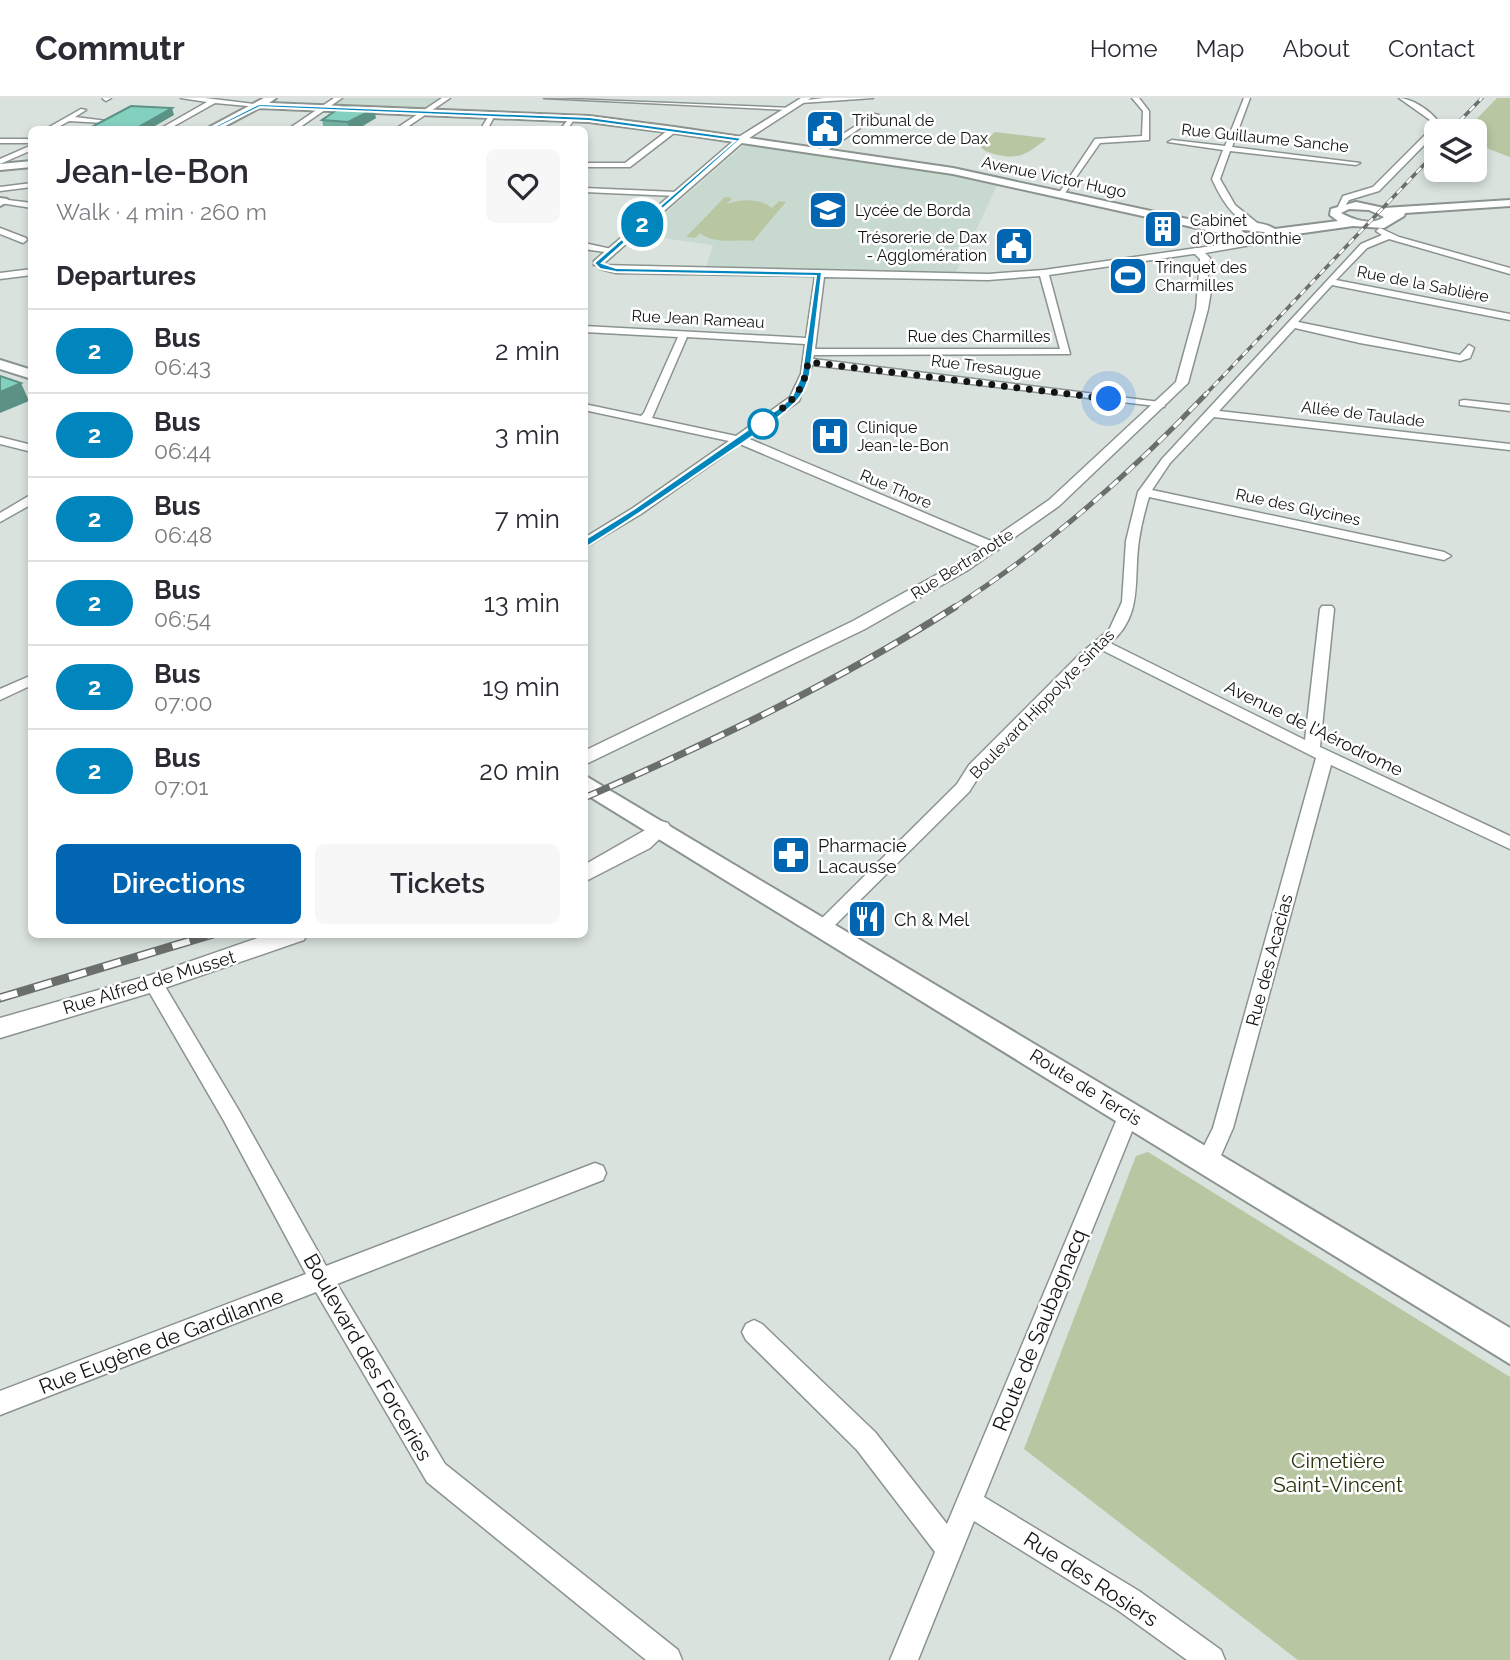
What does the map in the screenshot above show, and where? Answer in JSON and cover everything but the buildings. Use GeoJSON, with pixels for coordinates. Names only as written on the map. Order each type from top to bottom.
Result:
{"type":"FeatureCollection","features":[{"type":"Feature","properties":{"kind":"main road"},"geometry":{"type":"LineString","coordinates":[[217,126],[271,98]]}},
{"type":"Feature","properties":{"kind":"main road","name":"Avenue Victor Hugo"},"geometry":{"type":"LineString","coordinates":[[259,105],[589,119],[953,171],[1214,227],[1250,232],[1352,223]]}},
{"type":"Feature","properties":{"kind":"main road"},"geometry":{"type":"LineString","coordinates":[[0,164],[28,164]]}},
{"type":"Feature","properties":{"kind":"main road"},"geometry":{"type":"LineString","coordinates":[[1341,207],[1352,223],[1370,225],[1386,224],[1407,211],[1510,203]]}},
{"type":"Feature","properties":{"kind":"main road","name":"Avenue Victor Hugo"},"geometry":{"type":"LineString","coordinates":[[1250,232],[1341,207],[1359,206],[1386,224]]}},
{"type":"Feature","properties":{"kind":"main road"},"geometry":{"type":"LineString","coordinates":[[0,364],[28,374]]}},
{"type":"Feature","properties":{"kind":"main road","name":"Route de Tercis"},"geometry":{"type":"LineString","coordinates":[[588,784],[1510,1347]]}},
{"type":"Feature","properties":{"kind":"street"},"geometry":{"type":"LineString","coordinates":[[184,98],[259,105]]}},
{"type":"Feature","properties":{"kind":"street"},"geometry":{"type":"LineString","coordinates":[[296,126],[339,98]]}},
{"type":"Feature","properties":{"kind":"street"},"geometry":{"type":"LineString","coordinates":[[404,126],[447,98]]}},
{"type":"Feature","properties":{"kind":"street"},"geometry":{"type":"LineString","coordinates":[[547,98],[790,108]]}},
{"type":"Feature","properties":{"kind":"street"},"geometry":{"type":"LineString","coordinates":[[594,266],[740,139],[790,108],[804,100],[870,98]]}},
{"type":"Feature","properties":{"kind":"street"},"geometry":{"type":"LineString","coordinates":[[1060,194],[1098,141],[1146,138],[1149,135],[1146,111],[1135,98]]}},
{"type":"Feature","properties":{"kind":"street"},"geometry":{"type":"LineString","coordinates":[[594,266],[616,270],[988,277],[1044,273],[1197,251],[1250,232],[1226,203],[1216,178],[1247,98]]}},
{"type":"Feature","properties":{"kind":"street"},"geometry":{"type":"LineString","coordinates":[[589,119],[609,99]]}},
{"type":"Feature","properties":{"kind":"street"},"geometry":{"type":"LineString","coordinates":[[1341,207],[1376,189],[1430,134],[1434,120],[1429,114],[1402,99]]}},
{"type":"Feature","properties":{"kind":"street"},"geometry":{"type":"LineString","coordinates":[[168,126],[212,102]]}},
{"type":"Feature","properties":{"kind":"street"},"geometry":{"type":"LineString","coordinates":[[55,126],[83,110]]}},
{"type":"Feature","properties":{"kind":"street"},"geometry":{"type":"LineString","coordinates":[[821,151],[876,114]]}},
{"type":"Feature","properties":{"kind":"street"},"geometry":{"type":"LineString","coordinates":[[485,126],[492,115]]}},
{"type":"Feature","properties":{"kind":"street"},"geometry":{"type":"LineString","coordinates":[[566,126],[572,118]]}},
{"type":"Feature","properties":{"kind":"street"},"geometry":{"type":"LineString","coordinates":[[70,119],[104,121]]}},
{"type":"Feature","properties":{"kind":"street"},"geometry":{"type":"LineString","coordinates":[[588,165],[627,165],[674,130]]}},
{"type":"Feature","properties":{"kind":"street"},"geometry":{"type":"LineString","coordinates":[[0,141],[28,142]]}},
{"type":"Feature","properties":{"kind":"street","name":"Rue Guillaume Sanche"},"geometry":{"type":"LineString","coordinates":[[1172,142],[1356,163]]}},
{"type":"Feature","properties":{"kind":"street"},"geometry":{"type":"LineString","coordinates":[[0,164],[28,145]]}},
{"type":"Feature","properties":{"kind":"street"},"geometry":{"type":"LineString","coordinates":[[1,198],[28,187]]}},
{"type":"Feature","properties":{"kind":"street"},"geometry":{"type":"LineString","coordinates":[[588,190],[676,194]]}},
{"type":"Feature","properties":{"kind":"street"},"geometry":{"type":"LineString","coordinates":[[1,198],[28,205]]}},
{"type":"Feature","properties":{"kind":"street"},"geometry":{"type":"LineString","coordinates":[[1386,224],[1510,271]]}},
{"type":"Feature","properties":{"kind":"street","name":"Boulevard Hippolyte Sintas"},"geometry":{"type":"LineString","coordinates":[[823,926],[963,788],[975,769],[1085,657],[1115,632],[1129,602],[1132,541],[1144,492],[1166,461],[1245,379],[1330,282],[1386,224]]}},
{"type":"Feature","properties":{"kind":"street"},"geometry":{"type":"LineString","coordinates":[[0,232],[23,240]]}},
{"type":"Feature","properties":{"kind":"street"},"geometry":{"type":"LineString","coordinates":[[588,247],[612,250]]}},
{"type":"Feature","properties":{"kind":"street","name":"Rue Bertranotte"},"geometry":{"type":"LineString","coordinates":[[588,757],[859,625],[993,547],[1054,503],[1160,405],[1185,378],[1205,291],[1202,272],[1205,258],[1197,251]]}},
{"type":"Feature","properties":{"kind":"street"},"geometry":{"type":"LineString","coordinates":[[0,276],[28,272]]}},
{"type":"Feature","properties":{"kind":"street","name":"Rue des Charmilles"},"geometry":{"type":"LineString","coordinates":[[809,351],[1066,352],[1044,273]]}},
{"type":"Feature","properties":{"kind":"street"},"geometry":{"type":"LineString","coordinates":[[588,542],[741,440],[795,399],[802,388],[820,274]]}},
{"type":"Feature","properties":{"kind":"street","name":"Rue de la Sablière"},"geometry":{"type":"LineString","coordinates":[[1330,282],[1510,317]]}},
{"type":"Feature","properties":{"kind":"street"},"geometry":{"type":"LineString","coordinates":[[1292,324],[1360,340],[1460,358],[1465,358],[1469,348]]}},
{"type":"Feature","properties":{"kind":"street","name":"Rue Jean Rameau"},"geometry":{"type":"LineString","coordinates":[[588,329],[684,334],[809,351]]}},
{"type":"Feature","properties":{"kind":"street"},"geometry":{"type":"LineString","coordinates":[[645,418],[649,415],[684,334]]}},
{"type":"Feature","properties":{"kind":"street","name":"Rue Tresaugue"},"geometry":{"type":"LineString","coordinates":[[809,351],[1160,405]]}},
{"type":"Feature","properties":{"kind":"street"},"geometry":{"type":"LineString","coordinates":[[1464,403],[1510,408]]}},
{"type":"Feature","properties":{"kind":"street","name":"Rue Thore"},"geometry":{"type":"LineString","coordinates":[[588,408],[741,440],[993,547]]}},
{"type":"Feature","properties":{"kind":"street","name":"Allée de Taulade"},"geometry":{"type":"LineString","coordinates":[[1212,413],[1510,447]]}},
{"type":"Feature","properties":{"kind":"street"},"geometry":{"type":"LineString","coordinates":[[0,440],[28,448]]}},
{"type":"Feature","properties":{"kind":"street","name":"Rue des Glycines"},"geometry":{"type":"LineString","coordinates":[[1144,492],[1444,556]]}},
{"type":"Feature","properties":{"kind":"street"},"geometry":{"type":"LineString","coordinates":[[0,517],[28,500]]}},
{"type":"Feature","properties":{"kind":"street","name":"Rue des Acacias"},"geometry":{"type":"LineString","coordinates":[[1207,1162],[1223,1128],[1319,753],[1327,608]]}},
{"type":"Feature","properties":{"kind":"street","name":"Avenue de l'Aérodrome"},"geometry":{"type":"LineString","coordinates":[[1101,645],[1319,753],[1510,843]]}},
{"type":"Feature","properties":{"kind":"street"},"geometry":{"type":"LineString","coordinates":[[0,695],[28,681]]}},
{"type":"Feature","properties":{"kind":"street"},"geometry":{"type":"LineString","coordinates":[[588,873],[643,843],[661,828]]}},
{"type":"Feature","properties":{"kind":"street","name":"Rue Alfred de Musset"},"geometry":{"type":"LineString","coordinates":[[0,1028],[153,983],[284,938]]}},
{"type":"Feature","properties":{"kind":"street","name":"Boulevard des Forceries"},"geometry":{"type":"LineString","coordinates":[[153,983],[232,1115],[321,1279],[352,1326],[436,1473],[668,1660]]}},
{"type":"Feature","properties":{"kind":"street","name":"Route de Saubagnacq"},"geometry":{"type":"LineString","coordinates":[[904,1660],[948,1547],[1129,1114]]}},
{"type":"Feature","properties":{"kind":"street","name":"Rue Eugène de Gardilanne"},"geometry":{"type":"LineString","coordinates":[[0,1403],[595,1172]]}},
{"type":"Feature","properties":{"kind":"street"},"geometry":{"type":"LineString","coordinates":[[754,1332],[866,1441],[948,1547]]}},
{"type":"Feature","properties":{"kind":"street","name":"Rue des Rosiers"},"geometry":{"type":"LineString","coordinates":[[968,1502],[1129,1601],[1211,1660]]}},
{"type":"Feature","properties":{"kind":"shaded area"},"geometry":{"type":"Polygon","coordinates":[[[342,98],[440,98],[421,110],[329,106],[342,98]]]}},
{"type":"Feature","properties":{"kind":"shaded area","name":"Lycée de Borda"},"geometry":{"type":"Polygon","coordinates":[[[743,146],[921,169],[998,184],[955,274],[706,267],[713,245],[640,235],[743,146]]]}},
{"type":"Feature","properties":{"kind":"green space"},"geometry":{"type":"Polygon","coordinates":[[[1497,98],[1510,98],[1510,157],[1487,148],[1487,119],[1477,119],[1497,98]]]}},
{"type":"Feature","properties":{"kind":"green space"},"geometry":{"type":"Polygon","coordinates":[[[995,132],[1046,139],[1024,154],[1011,157],[985,151],[980,146],[995,132]]]}},
{"type":"Feature","properties":{"kind":"green space"},"geometry":{"type":"Polygon","coordinates":[[[725,197],[732,198],[727,204],[751,200],[772,208],[779,201],[786,202],[753,241],[712,239],[700,233],[695,238],[686,237],[725,197]]]}},
{"type":"Feature","properties":{"kind":"green space","name":"Cimetière Saint-Vincent"},"geometry":{"type":"Polygon","coordinates":[[[1148,1152],[1510,1377],[1510,1660],[1298,1660],[1024,1449],[1136,1156],[1148,1152]]]}},
{"type":"Feature","properties":{"kind":"railway"},"geometry":{"type":"LineString","coordinates":[[1462,119],[1482,98]]}},
{"type":"Feature","properties":{"kind":"railway"},"geometry":{"type":"LineString","coordinates":[[1204,396],[1424,165]]}},
{"type":"Feature","properties":{"kind":"railway"},"geometry":{"type":"LineString","coordinates":[[953,608],[1021,561],[1086,509],[1204,396]]}},
{"type":"Feature","properties":{"kind":"railway"},"geometry":{"type":"LineString","coordinates":[[588,796],[820,686],[955,607]]}},
{"type":"Feature","properties":{"kind":"railway"},"geometry":{"type":"LineString","coordinates":[[0,998],[200,938]]}},
{"type":"Feature","properties":{"kind":"bus line","name":"2"},"geometry":{"type":"LineString","coordinates":[[217,126],[259,105],[589,119],[740,139],[598,263],[616,270],[820,274],[802,388],[795,399],[741,440],[588,542]]}},
{"type":"Feature","properties":{"kind":"place","name":"Tribunal de commerce de Dax"},"geometry":{"type":"Point","coordinates":[825,129]}},
{"type":"Feature","properties":{"kind":"place","name":"Lycée de Borda"},"geometry":{"type":"Point","coordinates":[828,210]}},
{"type":"Feature","properties":{"kind":"place","name":"Cabinet d'Orthodonthie"},"geometry":{"type":"Point","coordinates":[1163,229]}},
{"type":"Feature","properties":{"kind":"place","name":"Trésorerie de Dax - Agglomération"},"geometry":{"type":"Point","coordinates":[1014,246]}},
{"type":"Feature","properties":{"kind":"place","name":"Trinquet des Charmilles"},"geometry":{"type":"Point","coordinates":[1128,276]}},
{"type":"Feature","properties":{"kind":"place","name":"Clinique Jean-le-Bon"},"geometry":{"type":"Point","coordinates":[830,436]}},
{"type":"Feature","properties":{"kind":"place","name":"Pharmacie Lacausse"},"geometry":{"type":"Point","coordinates":[791,855]}},
{"type":"Feature","properties":{"kind":"place","name":"Ch & Mel"},"geometry":{"type":"Point","coordinates":[867,919]}},
{"type":"Feature","properties":{"kind":"route"},"geometry":{"type":"LineString","coordinates":[[763,424],[795,399],[802,388],[808,362],[1109,399]]}}]}
